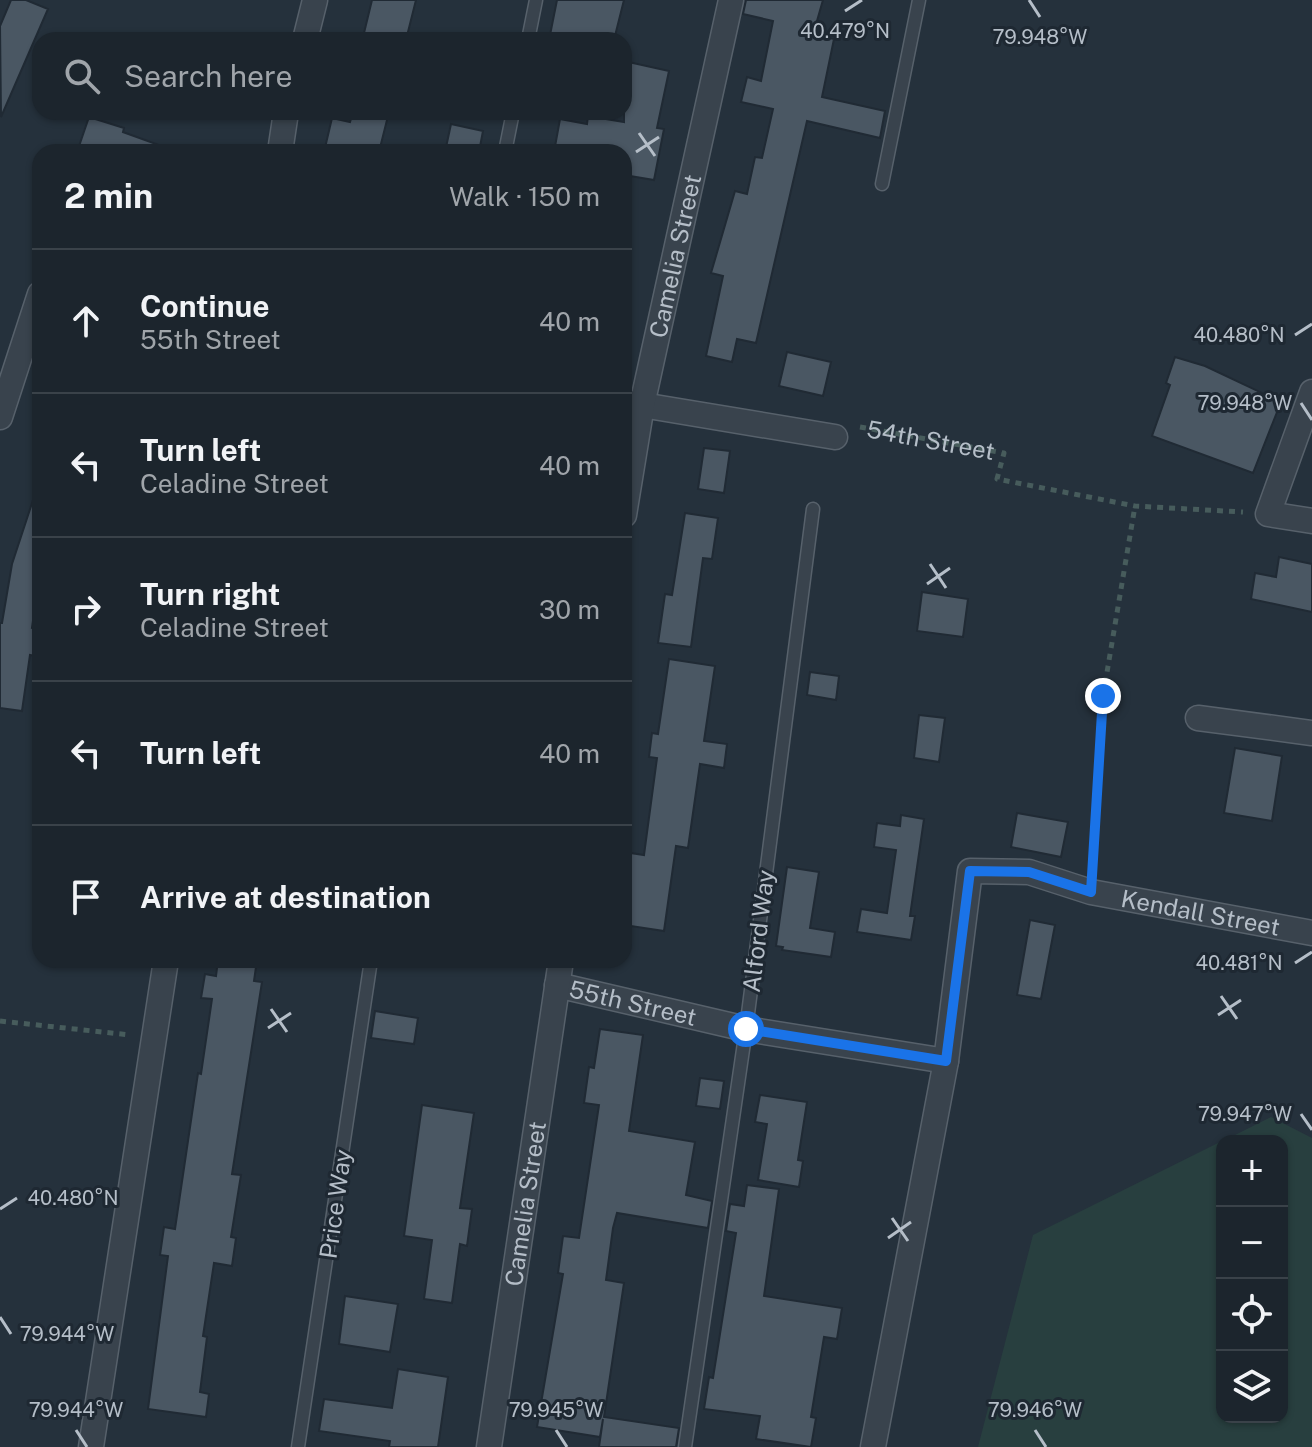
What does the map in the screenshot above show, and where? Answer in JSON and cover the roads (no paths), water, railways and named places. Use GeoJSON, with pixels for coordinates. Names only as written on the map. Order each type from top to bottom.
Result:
{"type":"FeatureCollection","features":[{"type":"Feature","properties":{"kind":"street"},"geometry":{"type":"LineString","coordinates":[[307,32],[315,0]]}},
{"type":"Feature","properties":{"kind":"street","name":"Camelia Street"},"geometry":{"type":"LineString","coordinates":[[633,404],[731,0]]}},
{"type":"Feature","properties":{"kind":"street"},"geometry":{"type":"LineString","coordinates":[[281,144],[285,120]]}},
{"type":"Feature","properties":{"kind":"street"},"geometry":{"type":"LineString","coordinates":[[0,417],[32,319]]}},
{"type":"Feature","properties":{"kind":"street"},"geometry":{"type":"LineString","coordinates":[[1312,392],[1268,514],[1312,521]]}},
{"type":"Feature","properties":{"kind":"street","name":"54th Street"},"geometry":{"type":"LineString","coordinates":[[633,404],[835,437]]}},
{"type":"Feature","properties":{"kind":"street"},"geometry":{"type":"LineString","coordinates":[[1198,718],[1312,733]]}},
{"type":"Feature","properties":{"kind":"street","name":"Kendall Street"},"geometry":{"type":"LineString","coordinates":[[946,1061],[970,871],[1029,872],[1091,892],[1312,933]]}},
{"type":"Feature","properties":{"kind":"street"},"geometry":{"type":"LineString","coordinates":[[91,1447],[165,968]]}},
{"type":"Feature","properties":{"kind":"street","name":"Camelia Street"},"geometry":{"type":"LineString","coordinates":[[489,1447],[560,968]]}},
{"type":"Feature","properties":{"kind":"street","name":"55th Street"},"geometry":{"type":"LineString","coordinates":[[557,985],[746,1029],[946,1061]]}},
{"type":"Feature","properties":{"kind":"street"},"geometry":{"type":"LineString","coordinates":[[873,1447],[946,1061]]}},
{"type":"Feature","properties":{"kind":"lane"},"geometry":{"type":"LineString","coordinates":[[530,32],[536,0]]}},
{"type":"Feature","properties":{"kind":"lane"},"geometry":{"type":"LineString","coordinates":[[882,184],[919,0]]}},
{"type":"Feature","properties":{"kind":"lane"},"geometry":{"type":"LineString","coordinates":[[507,144],[511,120]]}},
{"type":"Feature","properties":{"kind":"lane","name":"Alford Way"},"geometry":{"type":"LineString","coordinates":[[685,1447],[746,1029],[813,509]]}},
{"type":"Feature","properties":{"kind":"lane","name":"Price Way"},"geometry":{"type":"LineString","coordinates":[[298,1447],[370,968]]}}]}
